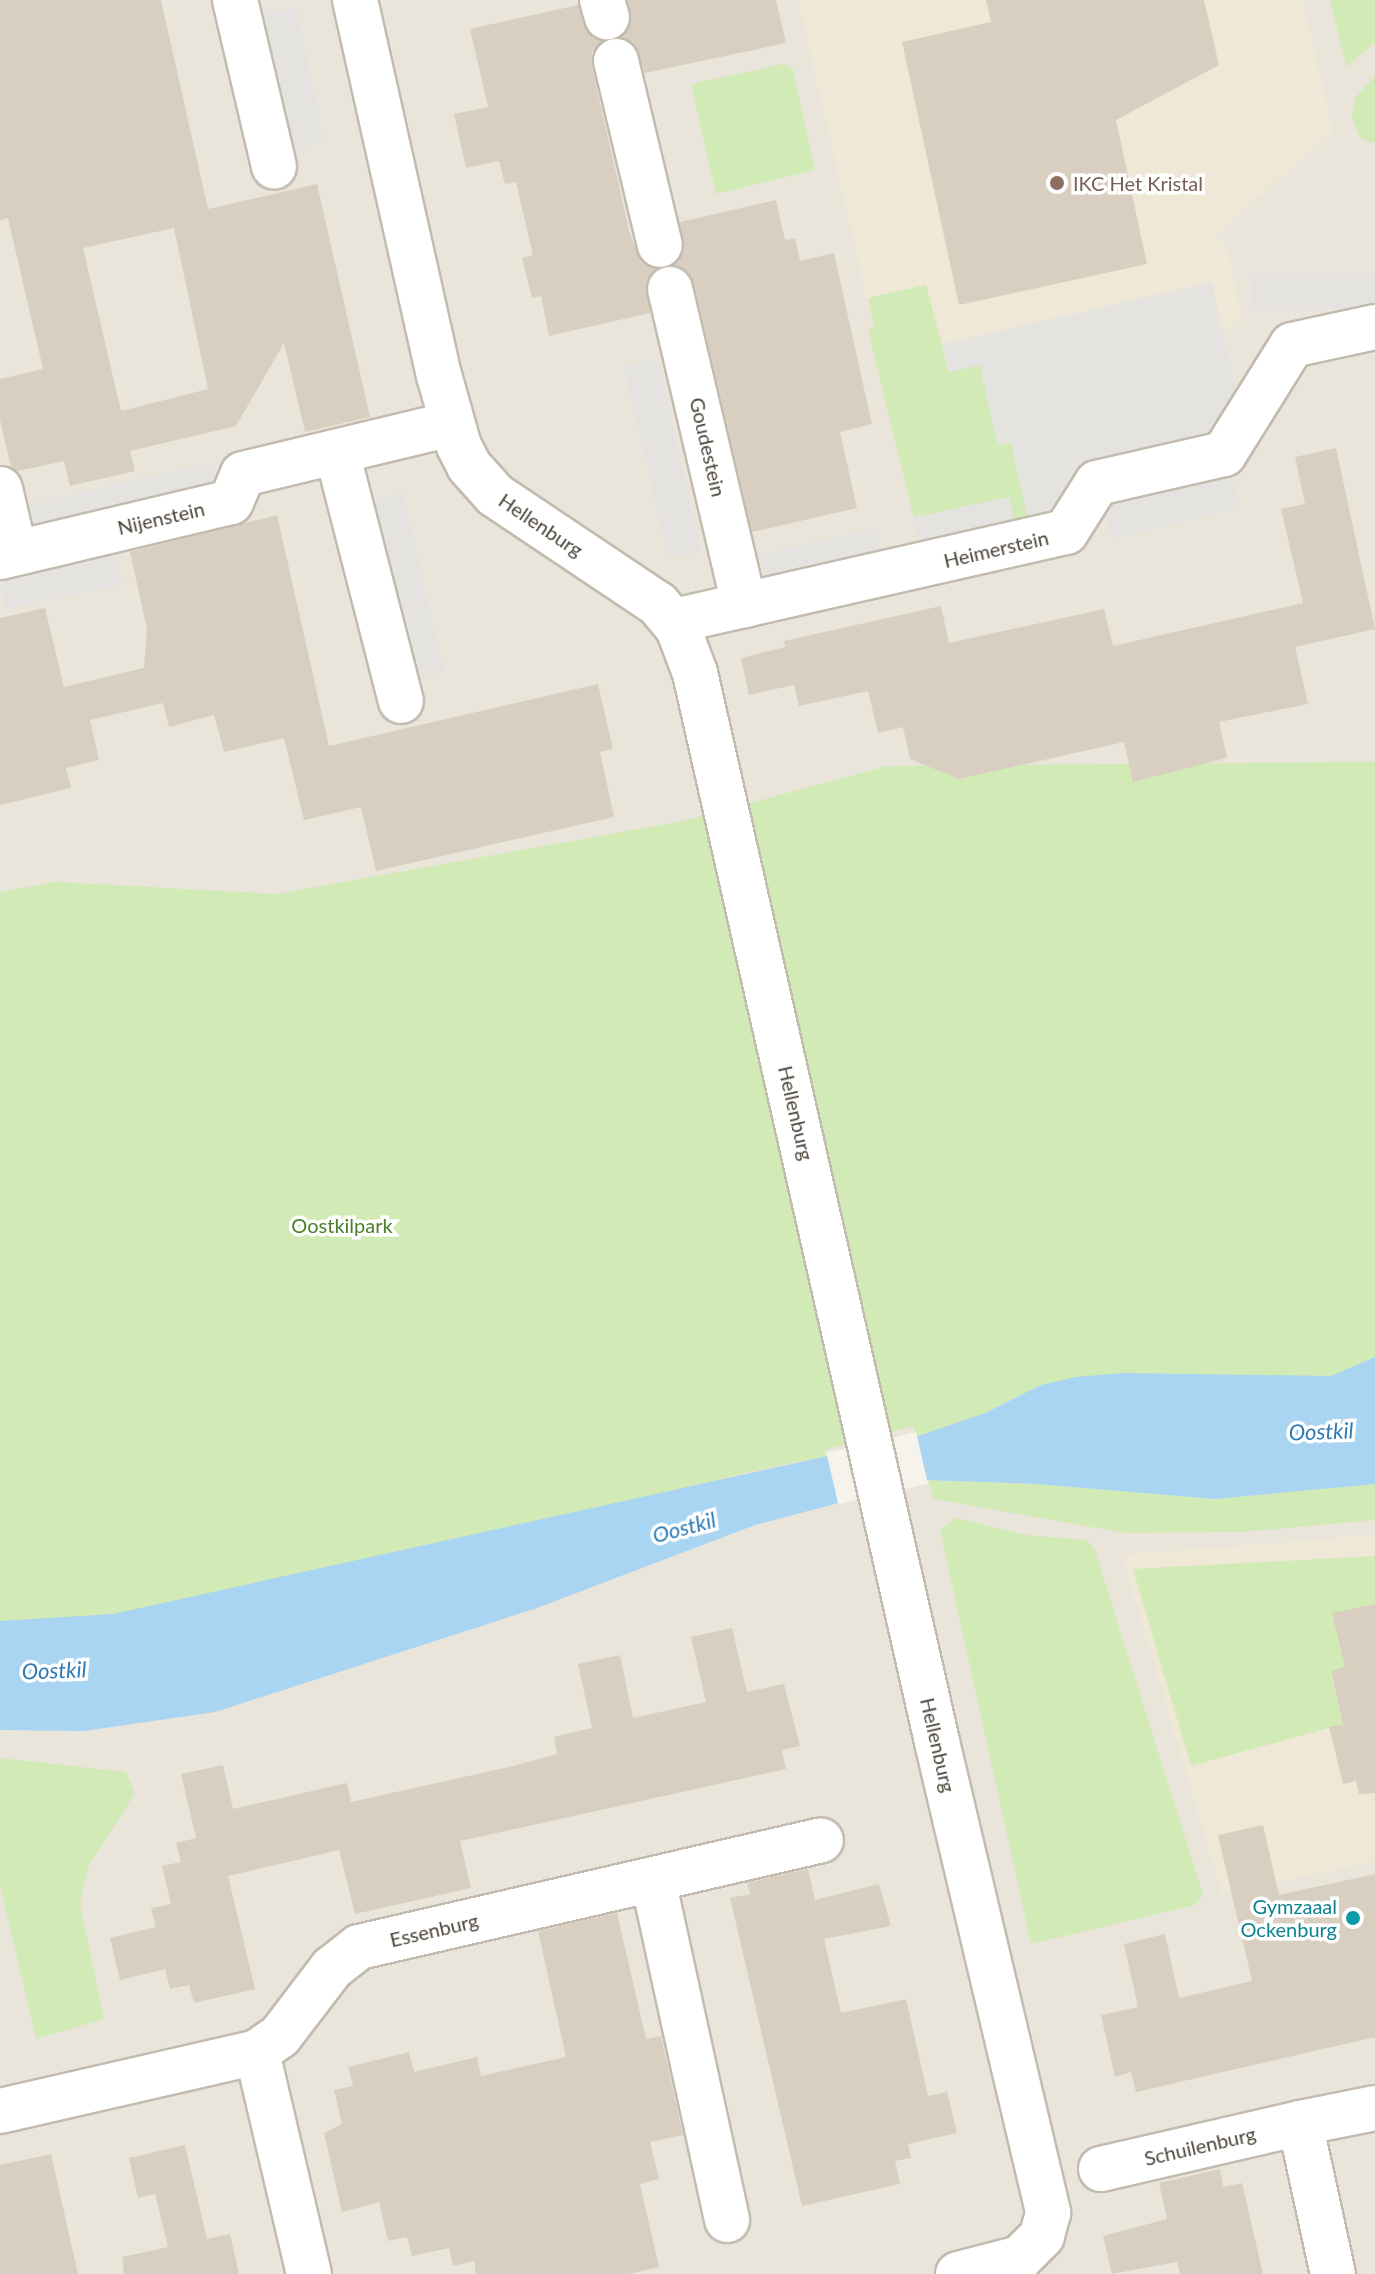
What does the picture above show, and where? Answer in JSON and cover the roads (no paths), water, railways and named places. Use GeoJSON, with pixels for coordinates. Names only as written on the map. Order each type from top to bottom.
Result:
{"type":"FeatureCollection","features":[{"type":"Feature","properties":{"kind":"street"},"geometry":{"type":"LineString","coordinates":[[235,0],[274,166]]}},
{"type":"Feature","properties":{"kind":"street","name":"Hellenburg"},"geometry":{"type":"LineString","coordinates":[[355,0],[452,424],[469,466],[495,495],[645,594],[674,621],[695,673],[1048,2213],[1046,2255],[1020,2258],[958,2274]]}},
{"type":"Feature","properties":{"kind":"street"},"geometry":{"type":"LineString","coordinates":[[616,61],[660,245]]}},
{"type":"Feature","properties":{"kind":"street","name":"Goudestein"},"geometry":{"type":"LineString","coordinates":[[670,289],[744,605]]}},
{"type":"Feature","properties":{"kind":"street","name":"Heimerstein"},"geometry":{"type":"LineString","coordinates":[[674,621],[1066,532],[1097,483],[1224,454],[1292,345],[1375,327]]}},
{"type":"Feature","properties":{"kind":"street","name":"Nijenstein"},"geometry":{"type":"LineString","coordinates":[[0,489],[8,555],[231,502],[243,474],[452,424]]}},
{"type":"Feature","properties":{"kind":"street"},"geometry":{"type":"LineString","coordinates":[[337,452],[401,701]]}},
{"type":"Feature","properties":{"kind":"street","name":"Essenburg"},"geometry":{"type":"LineString","coordinates":[[0,2111],[257,2052],[280,2036],[332,1968],[359,1947],[821,1840]]}},
{"type":"Feature","properties":{"kind":"street"},"geometry":{"type":"LineString","coordinates":[[653,1880],[727,2220]]}},
{"type":"Feature","properties":{"kind":"street"},"geometry":{"type":"LineString","coordinates":[[257,2052],[309,2274]]}},
{"type":"Feature","properties":{"kind":"street","name":"Schuilenburg"},"geometry":{"type":"LineString","coordinates":[[1101,2169],[1375,2108]]}},
{"type":"Feature","properties":{"kind":"street"},"geometry":{"type":"LineString","coordinates":[[1300,2123],[1333,2274]]}},
{"type":"Feature","properties":{"kind":"water","name":"Oostkil"},"geometry":{"type":"Polygon","coordinates":[[[1375,1357],[1375,1484],[1215,1499],[1037,1484],[925,1480],[755,1525],[537,1608],[215,1712],[84,1731],[0,1730],[0,1621],[113,1614],[918,1436],[985,1413],[1041,1385],[1076,1377],[1123,1373],[1331,1376],[1375,1357]]]}},
{"type":"Feature","properties":{"kind":"place","name":"IKC Het Kristal"},"geometry":{"type":"Point","coordinates":[1057,183]}},
{"type":"Feature","properties":{"kind":"place","name":"Gymzaaal Ockenburg"},"geometry":{"type":"Point","coordinates":[1353,1918]}},
{"type":"Feature","properties":{"kind":"park label","name":"Oostkilpark"},"geometry":{"type":"Point","coordinates":[342,1225]}}]}
